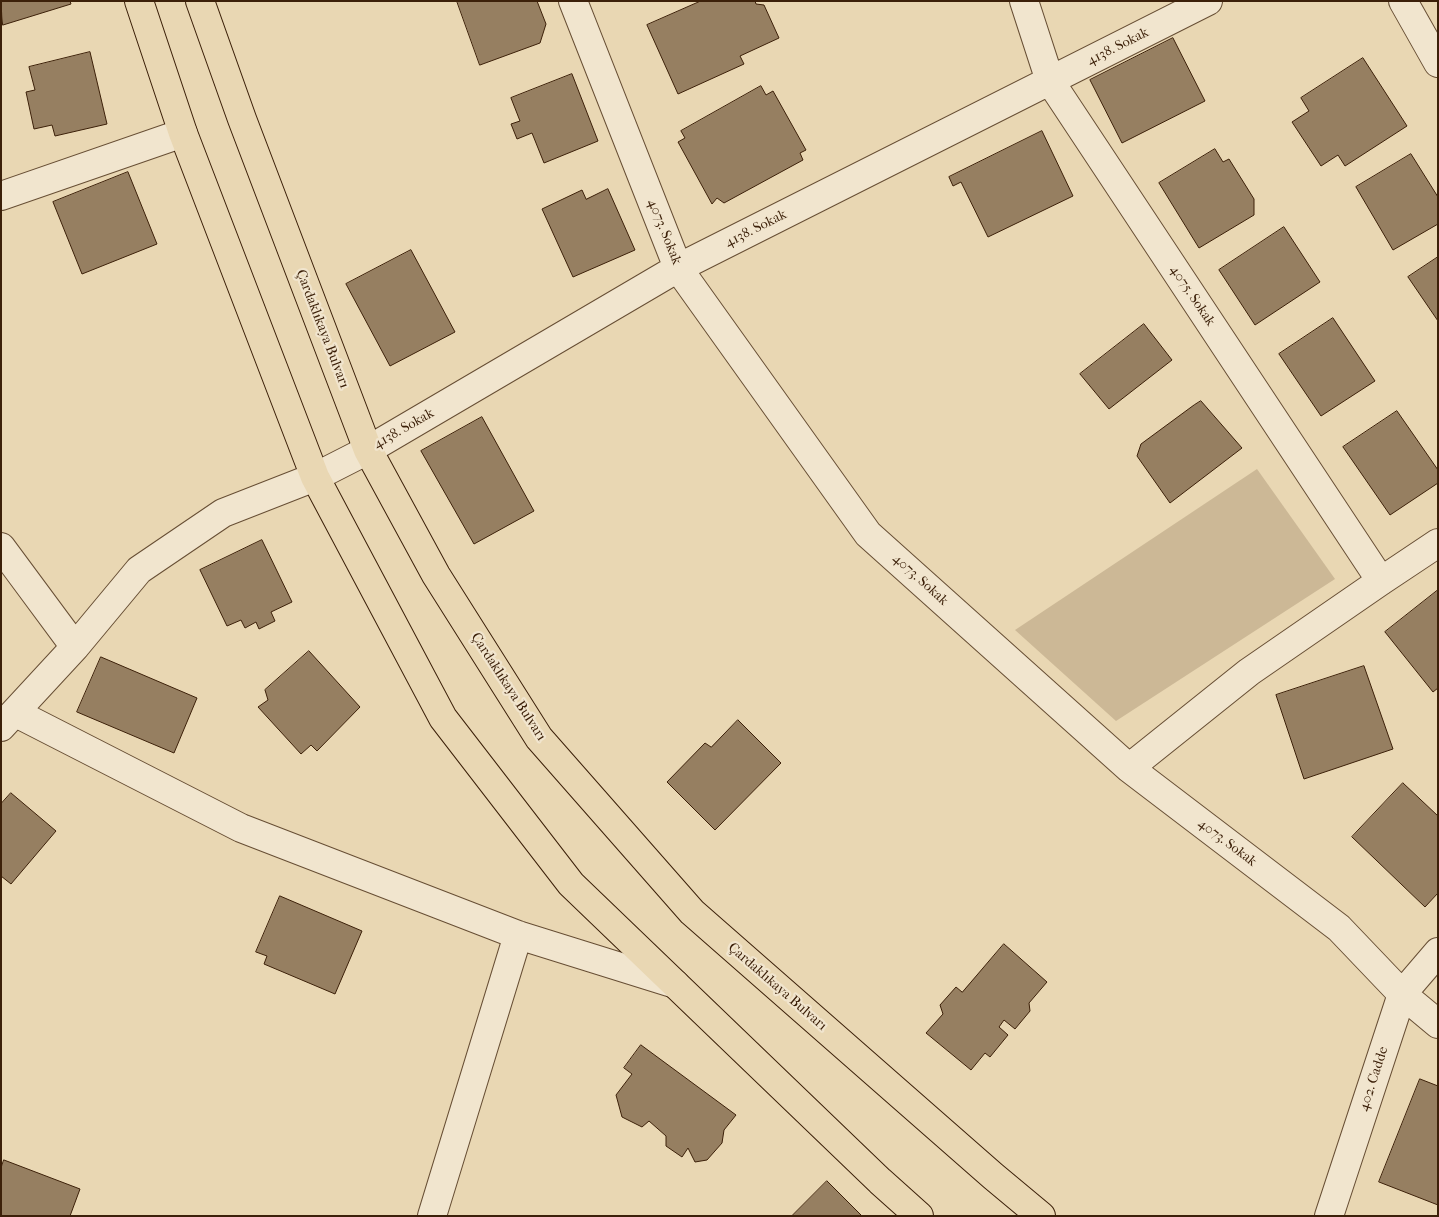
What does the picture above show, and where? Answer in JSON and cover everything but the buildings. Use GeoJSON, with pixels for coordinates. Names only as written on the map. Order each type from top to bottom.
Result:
{"type":"FeatureCollection","features":[{"type":"Feature","properties":{"kind":"main road"},"geometry":{"type":"LineString","coordinates":[[139,1],[183,133],[315,477],[443,718],[571,884],[880,1181],[920,1216]]}},
{"type":"Feature","properties":{"kind":"main road","name":"Çardaklıkaya Bulvarı"},"geometry":{"type":"LineString","coordinates":[[200,1],[242,119],[368,450],[436,575],[540,738],[692,912],[1041,1216]]}},
{"type":"Feature","properties":{"kind":"street","name":"4073. Sokak"},"geometry":{"type":"LineString","coordinates":[[573,1],[678,268],[868,534],[1129,768],[1339,928],[1402,994],[1438,1024]]}},
{"type":"Feature","properties":{"kind":"street","name":"4075. Sokak"},"geometry":{"type":"LineString","coordinates":[[1024,1],[1050,82],[1380,580]]}},
{"type":"Feature","properties":{"kind":"street","name":"4138. Sokak"},"geometry":{"type":"LineString","coordinates":[[9,720],[75,647],[139,570],[223,513],[315,477],[368,450],[678,268],[1208,1]]}},
{"type":"Feature","properties":{"kind":"street"},"geometry":{"type":"LineString","coordinates":[[1403,1],[1438,63]]}},
{"type":"Feature","properties":{"kind":"street"},"geometry":{"type":"LineString","coordinates":[[1,196],[183,133]]}},
{"type":"Feature","properties":{"kind":"street"},"geometry":{"type":"LineString","coordinates":[[1129,768],[1249,672],[1380,580],[1438,544]]}},
{"type":"Feature","properties":{"kind":"street"},"geometry":{"type":"LineString","coordinates":[[1,547],[75,647]]}},
{"type":"Feature","properties":{"kind":"street"},"geometry":{"type":"LineString","coordinates":[[9,720],[241,828],[518,935],[675,984]]}},
{"type":"Feature","properties":{"kind":"street"},"geometry":{"type":"LineString","coordinates":[[432,1216],[518,935]]}},
{"type":"Feature","properties":{"kind":"street","name":"402. Cadde"},"geometry":{"type":"LineString","coordinates":[[1329,1216],[1402,994],[1438,952]]}},
{"type":"Feature","properties":{"kind":"shaded area"},"geometry":{"type":"Polygon","coordinates":[[[1257,469],[1335,579],[1116,721],[1015,630],[1257,469]]]}}]}
